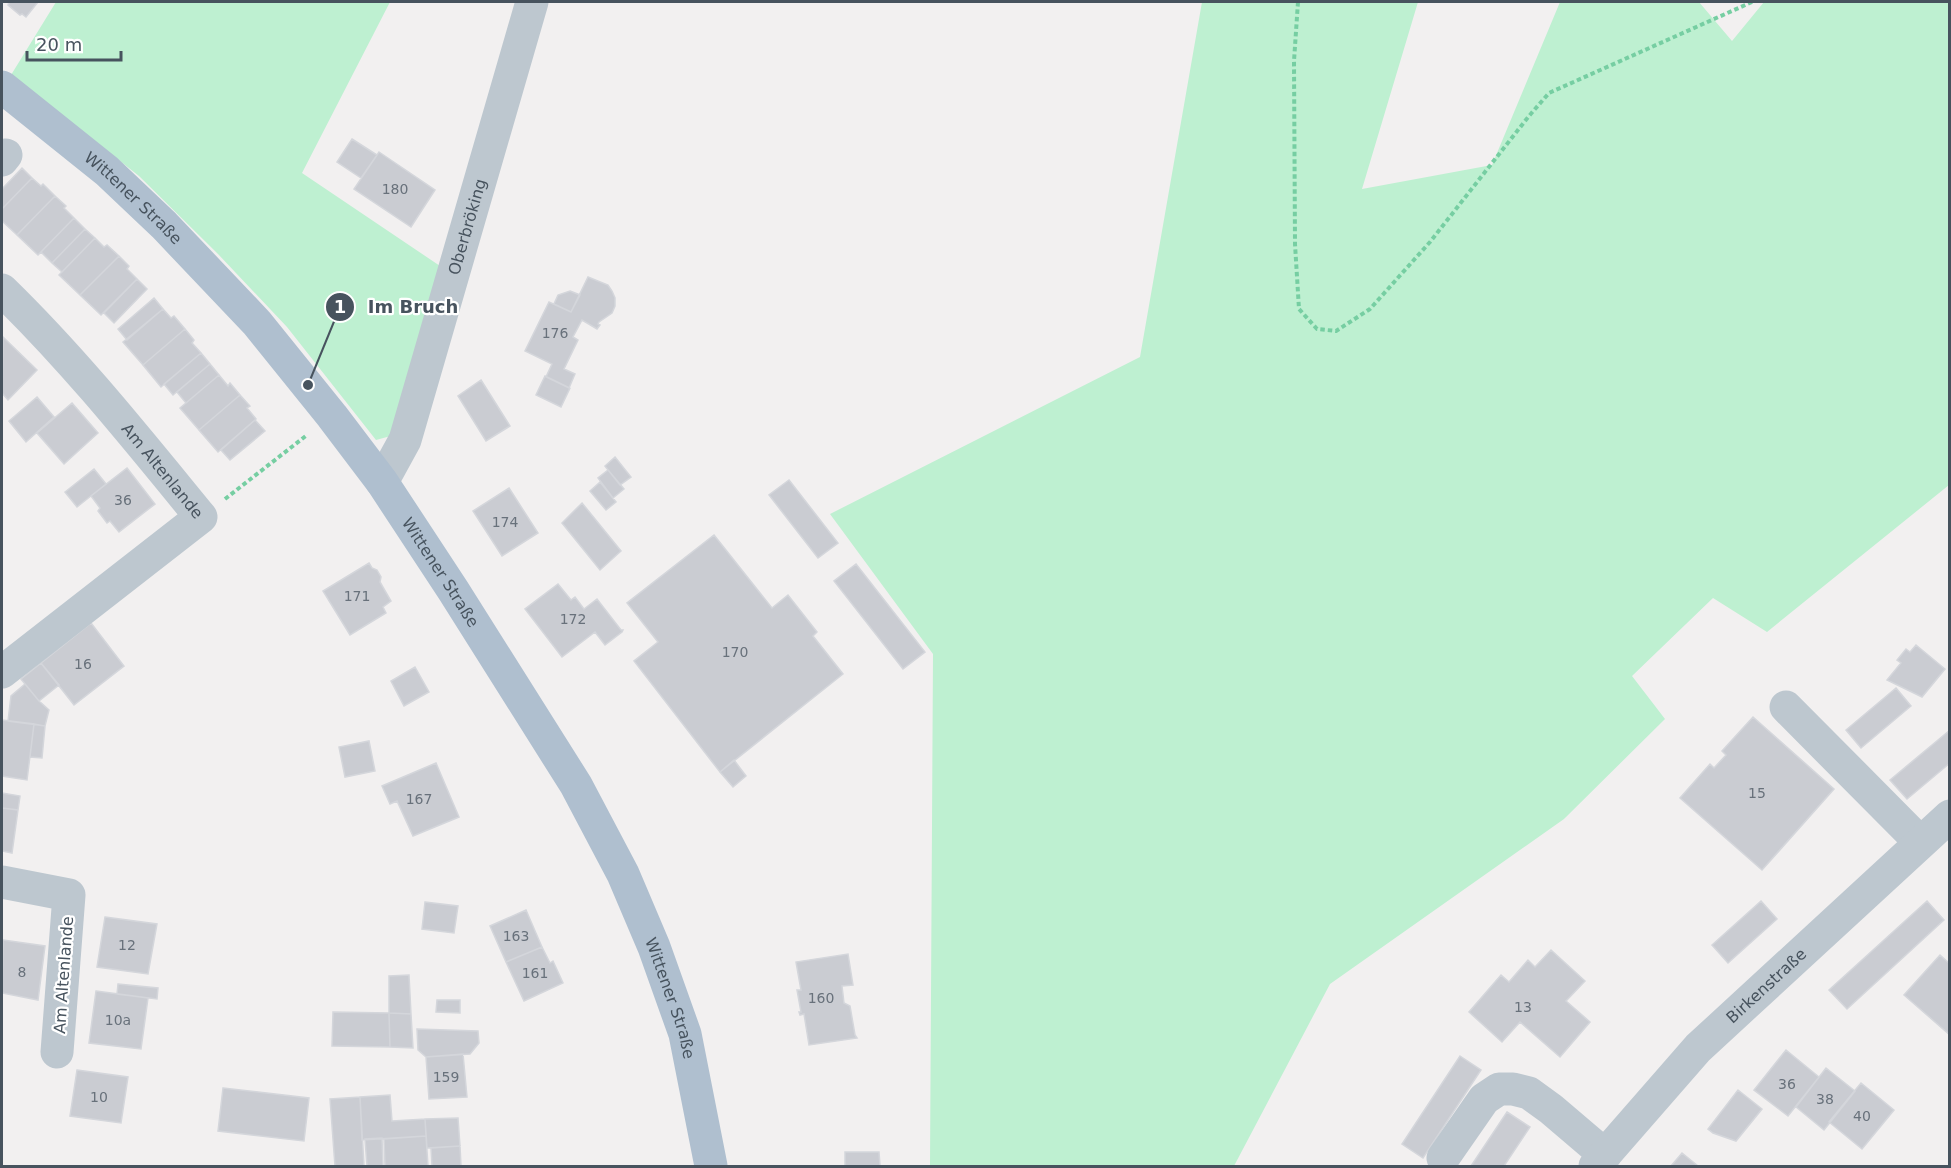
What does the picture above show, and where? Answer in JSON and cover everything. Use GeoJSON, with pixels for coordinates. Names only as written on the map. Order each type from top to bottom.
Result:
{"type":"FeatureCollection","features":[{"type":"Feature","properties":{"kind":"main road","name":"Wittener Straße"},"geometry":{"type":"LineString","coordinates":[[2,87],[106,171],[164,225],[257,323],[332,416],[381,482],[471,617],[570,776],[623,874],[654,947],[685,1034],[711,1167]]}},
{"type":"Feature","properties":{"kind":"street","name":"Oberbröking"},"geometry":{"type":"LineString","coordinates":[[381,482],[405,440],[532,2]]}},
{"type":"Feature","properties":{"kind":"street","name":"Am Altenlande"},"geometry":{"type":"LineString","coordinates":[[2,290],[43,330],[120,418],[201,517],[2,672]]}},
{"type":"Feature","properties":{"kind":"street"},"geometry":{"type":"LineString","coordinates":[[1786,707],[1920,842]]}},
{"type":"Feature","properties":{"kind":"street","name":"Birkenstraße"},"geometry":{"type":"LineString","coordinates":[[1600,1161],[1698,1048],[1950,816]]}},
{"type":"Feature","properties":{"kind":"street","name":"Am Altenlande"},"geometry":{"type":"LineString","coordinates":[[2,882],[69,895],[57,1052]]}},
{"type":"Feature","properties":{"kind":"street"},"geometry":{"type":"LineString","coordinates":[[1443,1158],[1484,1099],[1499,1089],[1512,1089],[1529,1093],[1551,1109],[1600,1161]]}},
{"type":"Feature","properties":{"kind":"path"},"geometry":{"type":"LineString","coordinates":[[1298,2],[1294,72],[1295,244],[1299,309],[1317,329],[1336,331],[1370,309],[1430,242],[1549,93],[1752,2]]}},
{"type":"Feature","properties":{"kind":"path"},"geometry":{"type":"LineString","coordinates":[[201,517],[332,416]]}},
{"type":"Feature","properties":{"kind":"green space"},"geometry":{"type":"Polygon","coordinates":[[[56,2],[390,2],[302,173],[446,270],[398,434],[376,440],[287,327],[218,254],[139,176],[11,75],[56,2]]]}},
{"type":"Feature","properties":{"kind":"green space"},"geometry":{"type":"Polygon","coordinates":[[[1202,2],[1418,2],[1362,189],[1492,165],[1560,2],[1699,2],[1732,41],[1764,2],[1949,2],[1949,485],[1767,632],[1713,598],[1632,676],[1665,719],[1564,819],[1330,984],[1234,1166],[930,1166],[933,654],[830,514],[1140,357],[1202,2]]]}},
{"type":"Feature","properties":{"kind":"building"},"geometry":{"type":"Polygon","coordinates":[[[6,2],[38,2],[26,17],[20,15],[6,2]]]}},
{"type":"Feature","properties":{"kind":"building"},"geometry":{"type":"Polygon","coordinates":[[[352,139],[377,155],[361,178],[337,162],[352,139]]]}},
{"type":"Feature","properties":{"kind":"building"},"geometry":{"type":"Polygon","coordinates":[[[379,152],[435,190],[411,227],[354,189],[379,152]]]}},
{"type":"Feature","properties":{"kind":"building"},"geometry":{"type":"Polygon","coordinates":[[[22,168],[32,178],[2,209],[2,189],[22,168]]]}},
{"type":"Feature","properties":{"kind":"building"},"geometry":{"type":"Polygon","coordinates":[[[32,178],[41,186],[43,184],[55,196],[17,235],[2,221],[2,209],[32,178]]]}},
{"type":"Feature","properties":{"kind":"building"},"geometry":{"type":"Polygon","coordinates":[[[55,196],[74,218],[38,255],[17,235],[55,196]]]}},
{"type":"Feature","properties":{"kind":"building"},"geometry":{"type":"Polygon","coordinates":[[[74,218],[85,229],[52,263],[41,252],[74,218]]]}},
{"type":"Feature","properties":{"kind":"building"},"geometry":{"type":"Polygon","coordinates":[[[85,229],[95,238],[62,272],[52,263],[85,229]]]}},
{"type":"Feature","properties":{"kind":"building"},"geometry":{"type":"Polygon","coordinates":[[[95,238],[119,256],[80,295],[59,275],[95,238]]]}},
{"type":"Feature","properties":{"kind":"building"},"geometry":{"type":"Polygon","coordinates":[[[119,256],[137,279],[101,315],[80,295],[119,256]]]}},
{"type":"Feature","properties":{"kind":"building"},"geometry":{"type":"Polygon","coordinates":[[[588,277],[608,285],[615,298],[615,306],[612,313],[599,322],[597,329],[582,320],[573,337],[578,340],[564,369],[575,374],[569,388],[546,377],[552,364],[525,351],[549,302],[571,312],[588,277]]]}},
{"type":"Feature","properties":{"kind":"building"},"geometry":{"type":"Polygon","coordinates":[[[137,279],[147,289],[114,323],[104,313],[137,279]]]}},
{"type":"Feature","properties":{"kind":"building"},"geometry":{"type":"Polygon","coordinates":[[[570,291],[580,295],[571,312],[554,304],[558,295],[570,291]]]}},
{"type":"Feature","properties":{"kind":"building"},"geometry":{"type":"Polygon","coordinates":[[[154,298],[163,309],[127,340],[118,329],[154,298]]]}},
{"type":"Feature","properties":{"kind":"building"},"geometry":{"type":"Polygon","coordinates":[[[163,309],[171,318],[174,316],[185,329],[143,365],[123,342],[163,309]]]}},
{"type":"Feature","properties":{"kind":"building"},"geometry":{"type":"Polygon","coordinates":[[[185,329],[194,340],[192,343],[201,353],[161,387],[143,365],[185,329]]]}},
{"type":"Feature","properties":{"kind":"building"},"geometry":{"type":"Polygon","coordinates":[[[3,337],[37,370],[8,400],[2,393],[3,337]]]}},
{"type":"Feature","properties":{"kind":"building"},"geometry":{"type":"Polygon","coordinates":[[[201,353],[210,364],[173,395],[164,384],[201,353]]]}},
{"type":"Feature","properties":{"kind":"building"},"geometry":{"type":"Polygon","coordinates":[[[210,364],[219,375],[186,403],[177,392],[210,364]]]}},
{"type":"Feature","properties":{"kind":"building"},"geometry":{"type":"Polygon","coordinates":[[[219,375],[240,395],[199,430],[180,408],[219,375]]]}},
{"type":"Feature","properties":{"kind":"building"},"geometry":{"type":"Polygon","coordinates":[[[545,376],[570,388],[561,407],[536,395],[545,376]]]}},
{"type":"Feature","properties":{"kind":"building"},"geometry":{"type":"Polygon","coordinates":[[[481,380],[510,426],[486,441],[458,396],[481,380]]]}},
{"type":"Feature","properties":{"kind":"building"},"geometry":{"type":"Polygon","coordinates":[[[240,395],[250,406],[247,408],[256,419],[218,452],[199,430],[240,395]]]}},
{"type":"Feature","properties":{"kind":"building"},"geometry":{"type":"Polygon","coordinates":[[[37,397],[54,417],[26,442],[9,421],[37,397]]]}},
{"type":"Feature","properties":{"kind":"building"},"geometry":{"type":"Polygon","coordinates":[[[72,403],[98,433],[64,464],[37,433],[72,403]]]}},
{"type":"Feature","properties":{"kind":"building"},"geometry":{"type":"Polygon","coordinates":[[[255,420],[265,431],[230,460],[221,450],[255,420]]]}},
{"type":"Feature","properties":{"kind":"building"},"geometry":{"type":"Polygon","coordinates":[[[615,457],[631,477],[620,485],[605,466],[615,457]]]}},
{"type":"Feature","properties":{"kind":"building"},"geometry":{"type":"Polygon","coordinates":[[[127,468],[155,504],[119,532],[110,521],[107,523],[91,496],[127,468]]]}},
{"type":"Feature","properties":{"kind":"building"},"geometry":{"type":"Polygon","coordinates":[[[94,469],[106,484],[77,507],[65,492],[94,469]]]}},
{"type":"Feature","properties":{"kind":"building"},"geometry":{"type":"Polygon","coordinates":[[[608,470],[624,489],[613,498],[598,478],[608,470]]]}},
{"type":"Feature","properties":{"kind":"building"},"geometry":{"type":"Polygon","coordinates":[[[789,480],[838,543],[818,558],[769,495],[789,480]]]}},
{"type":"Feature","properties":{"kind":"building"},"geometry":{"type":"Polygon","coordinates":[[[600,482],[616,502],[606,510],[590,491],[600,482]]]}},
{"type":"Feature","properties":{"kind":"building"},"geometry":{"type":"Polygon","coordinates":[[[509,488],[538,533],[502,556],[473,511],[509,488]]]}},
{"type":"Feature","properties":{"kind":"building"},"geometry":{"type":"Polygon","coordinates":[[[582,503],[621,551],[600,570],[562,523],[582,503]]]}},
{"type":"Feature","properties":{"kind":"building"},"geometry":{"type":"Polygon","coordinates":[[[714,535],[772,608],[788,595],[817,632],[813,636],[843,674],[720,772],[634,661],[658,642],[627,603],[714,535]]]}},
{"type":"Feature","properties":{"kind":"building"},"geometry":{"type":"Polygon","coordinates":[[[369,563],[377,570],[381,577],[380,582],[391,601],[383,607],[386,613],[350,635],[323,591],[369,563]]]}},
{"type":"Feature","properties":{"kind":"building"},"geometry":{"type":"Polygon","coordinates":[[[856,564],[925,652],[903,669],[834,581],[856,564]]]}},
{"type":"Feature","properties":{"kind":"building"},"geometry":{"type":"Polygon","coordinates":[[[558,584],[571,600],[575,597],[584,609],[597,599],[623,630],[622,632],[605,645],[595,632],[562,657],[525,609],[558,584]]]}},
{"type":"Feature","properties":{"kind":"building"},"geometry":{"type":"Polygon","coordinates":[[[91,623],[124,666],[74,705],[41,663],[91,623]]]}},
{"type":"Feature","properties":{"kind":"building"},"geometry":{"type":"Polygon","coordinates":[[[1916,645],[1945,669],[1922,697],[1887,680],[1901,663],[1897,660],[1906,649],[1910,652],[1916,645]]]}},
{"type":"Feature","properties":{"kind":"building"},"geometry":{"type":"Polygon","coordinates":[[[41,663],[59,685],[39,701],[21,679],[41,663]]]}},
{"type":"Feature","properties":{"kind":"building"},"geometry":{"type":"Polygon","coordinates":[[[415,667],[429,692],[404,706],[391,681],[415,667]]]}},
{"type":"Feature","properties":{"kind":"building"},"geometry":{"type":"Polygon","coordinates":[[[25,684],[49,710],[45,726],[8,721],[11,696],[25,684]]]}},
{"type":"Feature","properties":{"kind":"building"},"geometry":{"type":"Polygon","coordinates":[[[1896,688],[1911,706],[1861,748],[1846,730],[1896,688]]]}},
{"type":"Feature","properties":{"kind":"building"},"geometry":{"type":"Polygon","coordinates":[[[1753,717],[1834,789],[1762,870],[1680,798],[1710,764],[1714,768],[1726,755],[1722,751],[1753,717]]]}},
{"type":"Feature","properties":{"kind":"building"},"geometry":{"type":"Polygon","coordinates":[[[2,720],[34,724],[27,780],[2,776],[2,720]]]}},
{"type":"Feature","properties":{"kind":"building"},"geometry":{"type":"Polygon","coordinates":[[[34,724],[45,726],[42,758],[30,757],[34,724]]]}},
{"type":"Feature","properties":{"kind":"building"},"geometry":{"type":"Polygon","coordinates":[[[1950,730],[1950,763],[1907,799],[1890,780],[1950,730]]]}},
{"type":"Feature","properties":{"kind":"building"},"geometry":{"type":"Polygon","coordinates":[[[369,741],[375,771],[345,777],[339,747],[369,741]]]}},
{"type":"Feature","properties":{"kind":"building"},"geometry":{"type":"Polygon","coordinates":[[[734,760],[746,776],[733,787],[720,772],[734,760]]]}},
{"type":"Feature","properties":{"kind":"building"},"geometry":{"type":"Polygon","coordinates":[[[436,763],[459,817],[413,836],[397,801],[390,804],[382,786],[436,763]]]}},
{"type":"Feature","properties":{"kind":"building"},"geometry":{"type":"Polygon","coordinates":[[[2,793],[20,796],[18,810],[2,808],[2,793]]]}},
{"type":"Feature","properties":{"kind":"building"},"geometry":{"type":"Polygon","coordinates":[[[2,808],[18,810],[12,853],[2,851],[2,808]]]}},
{"type":"Feature","properties":{"kind":"building"},"geometry":{"type":"Polygon","coordinates":[[[1761,901],[1777,919],[1728,963],[1712,945],[1761,901]]]}},
{"type":"Feature","properties":{"kind":"building"},"geometry":{"type":"Polygon","coordinates":[[[1927,901],[1944,920],[1847,1009],[1829,990],[1927,901]]]}},
{"type":"Feature","properties":{"kind":"building"},"geometry":{"type":"Polygon","coordinates":[[[425,902],[458,906],[454,933],[422,929],[425,902]]]}},
{"type":"Feature","properties":{"kind":"building"},"geometry":{"type":"Polygon","coordinates":[[[526,910],[542,947],[506,962],[490,926],[526,910]]]}},
{"type":"Feature","properties":{"kind":"building"},"geometry":{"type":"Polygon","coordinates":[[[105,917],[157,924],[148,974],[97,967],[105,917]]]}},
{"type":"Feature","properties":{"kind":"building"},"geometry":{"type":"Polygon","coordinates":[[[3,940],[45,946],[38,1000],[2,993],[3,940]]]}},
{"type":"Feature","properties":{"kind":"building"},"geometry":{"type":"Polygon","coordinates":[[[542,947],[550,963],[553,961],[563,983],[524,1001],[506,962],[542,947]]]}},
{"type":"Feature","properties":{"kind":"building"},"geometry":{"type":"Polygon","coordinates":[[[1551,950],[1585,981],[1566,1001],[1590,1022],[1560,1057],[1520,1022],[1502,1042],[1469,1012],[1501,975],[1509,982],[1528,960],[1535,967],[1551,950]]]}},
{"type":"Feature","properties":{"kind":"building"},"geometry":{"type":"Polygon","coordinates":[[[848,954],[853,985],[842,986],[844,1003],[850,1006],[857,1038],[809,1045],[804,1014],[800,1015],[799,1012],[801,1012],[797,990],[801,990],[796,962],[848,954]]]}},
{"type":"Feature","properties":{"kind":"building"},"geometry":{"type":"Polygon","coordinates":[[[1940,955],[1950,964],[1950,1035],[1904,995],[1940,955]]]}},
{"type":"Feature","properties":{"kind":"building"},"geometry":{"type":"Polygon","coordinates":[[[409,975],[411,1014],[389,1013],[389,976],[409,975]]]}},
{"type":"Feature","properties":{"kind":"building"},"geometry":{"type":"Polygon","coordinates":[[[118,984],[158,988],[157,999],[117,994],[118,984]]]}},
{"type":"Feature","properties":{"kind":"building"},"geometry":{"type":"Polygon","coordinates":[[[96,991],[148,998],[141,1049],[89,1043],[96,991]]]}},
{"type":"Feature","properties":{"kind":"building"},"geometry":{"type":"Polygon","coordinates":[[[437,1000],[460,1000],[460,1013],[436,1012],[437,1000]]]}},
{"type":"Feature","properties":{"kind":"building"},"geometry":{"type":"Polygon","coordinates":[[[333,1012],[389,1013],[390,1047],[332,1046],[333,1012]]]}},
{"type":"Feature","properties":{"kind":"building"},"geometry":{"type":"Polygon","coordinates":[[[389,1013],[411,1014],[413,1048],[390,1047],[389,1013]]]}},
{"type":"Feature","properties":{"kind":"building"},"geometry":{"type":"Polygon","coordinates":[[[417,1029],[478,1031],[479,1043],[470,1054],[426,1057],[418,1050],[417,1029]]]}},
{"type":"Feature","properties":{"kind":"building"},"geometry":{"type":"Polygon","coordinates":[[[1786,1050],[1819,1077],[1788,1116],[1754,1090],[1786,1050]]]}},
{"type":"Feature","properties":{"kind":"building"},"geometry":{"type":"Polygon","coordinates":[[[463,1054],[467,1097],[429,1099],[426,1057],[463,1054]]]}},
{"type":"Feature","properties":{"kind":"building"},"geometry":{"type":"Polygon","coordinates":[[[1460,1056],[1481,1070],[1423,1158],[1402,1144],[1460,1056]]]}},
{"type":"Feature","properties":{"kind":"building"},"geometry":{"type":"Polygon","coordinates":[[[1826,1068],[1855,1091],[1824,1130],[1796,1107],[1826,1068]]]}},
{"type":"Feature","properties":{"kind":"building"},"geometry":{"type":"Polygon","coordinates":[[[77,1070],[128,1077],[121,1123],[70,1116],[77,1070]]]}},
{"type":"Feature","properties":{"kind":"building"},"geometry":{"type":"Polygon","coordinates":[[[1861,1083],[1894,1110],[1862,1149],[1829,1122],[1861,1083]]]}},
{"type":"Feature","properties":{"kind":"building"},"geometry":{"type":"Polygon","coordinates":[[[223,1088],[309,1098],[304,1141],[218,1131],[223,1088]]]}},
{"type":"Feature","properties":{"kind":"building"},"geometry":{"type":"Polygon","coordinates":[[[1738,1090],[1762,1109],[1736,1141],[1708,1129],[1738,1090]]]}},
{"type":"Feature","properties":{"kind":"building"},"geometry":{"type":"Polygon","coordinates":[[[390,1095],[392,1121],[425,1119],[426,1136],[362,1140],[360,1097],[390,1095]]]}},
{"type":"Feature","properties":{"kind":"building"},"geometry":{"type":"Polygon","coordinates":[[[360,1097],[364,1166],[335,1166],[330,1099],[360,1097]]]}},
{"type":"Feature","properties":{"kind":"building"},"geometry":{"type":"Polygon","coordinates":[[[1507,1112],[1530,1127],[1504,1166],[1471,1166],[1507,1112]]]}},
{"type":"Feature","properties":{"kind":"building"},"geometry":{"type":"Polygon","coordinates":[[[458,1118],[460,1146],[427,1148],[425,1119],[458,1118]]]}},
{"type":"Feature","properties":{"kind":"building"},"geometry":{"type":"Polygon","coordinates":[[[426,1136],[428,1166],[385,1166],[384,1139],[426,1136]]]}},
{"type":"Feature","properties":{"kind":"building"},"geometry":{"type":"Polygon","coordinates":[[[382,1138],[383,1166],[367,1166],[365,1139],[382,1138]]]}},
{"type":"Feature","properties":{"kind":"building"},"geometry":{"type":"Polygon","coordinates":[[[460,1146],[461,1166],[432,1166],[431,1148],[460,1146]]]}},
{"type":"Feature","properties":{"kind":"building"},"geometry":{"type":"Polygon","coordinates":[[[845,1152],[879,1152],[880,1166],[845,1166],[845,1152]]]}},
{"type":"Feature","properties":{"kind":"building"},"geometry":{"type":"Polygon","coordinates":[[[1682,1153],[1698,1166],[1671,1166],[1682,1153]]]}},
{"type":"Feature","properties":{"kind":"place","name":"Im Bruch"},"geometry":{"type":"Point","coordinates":[308,385]}}]}
